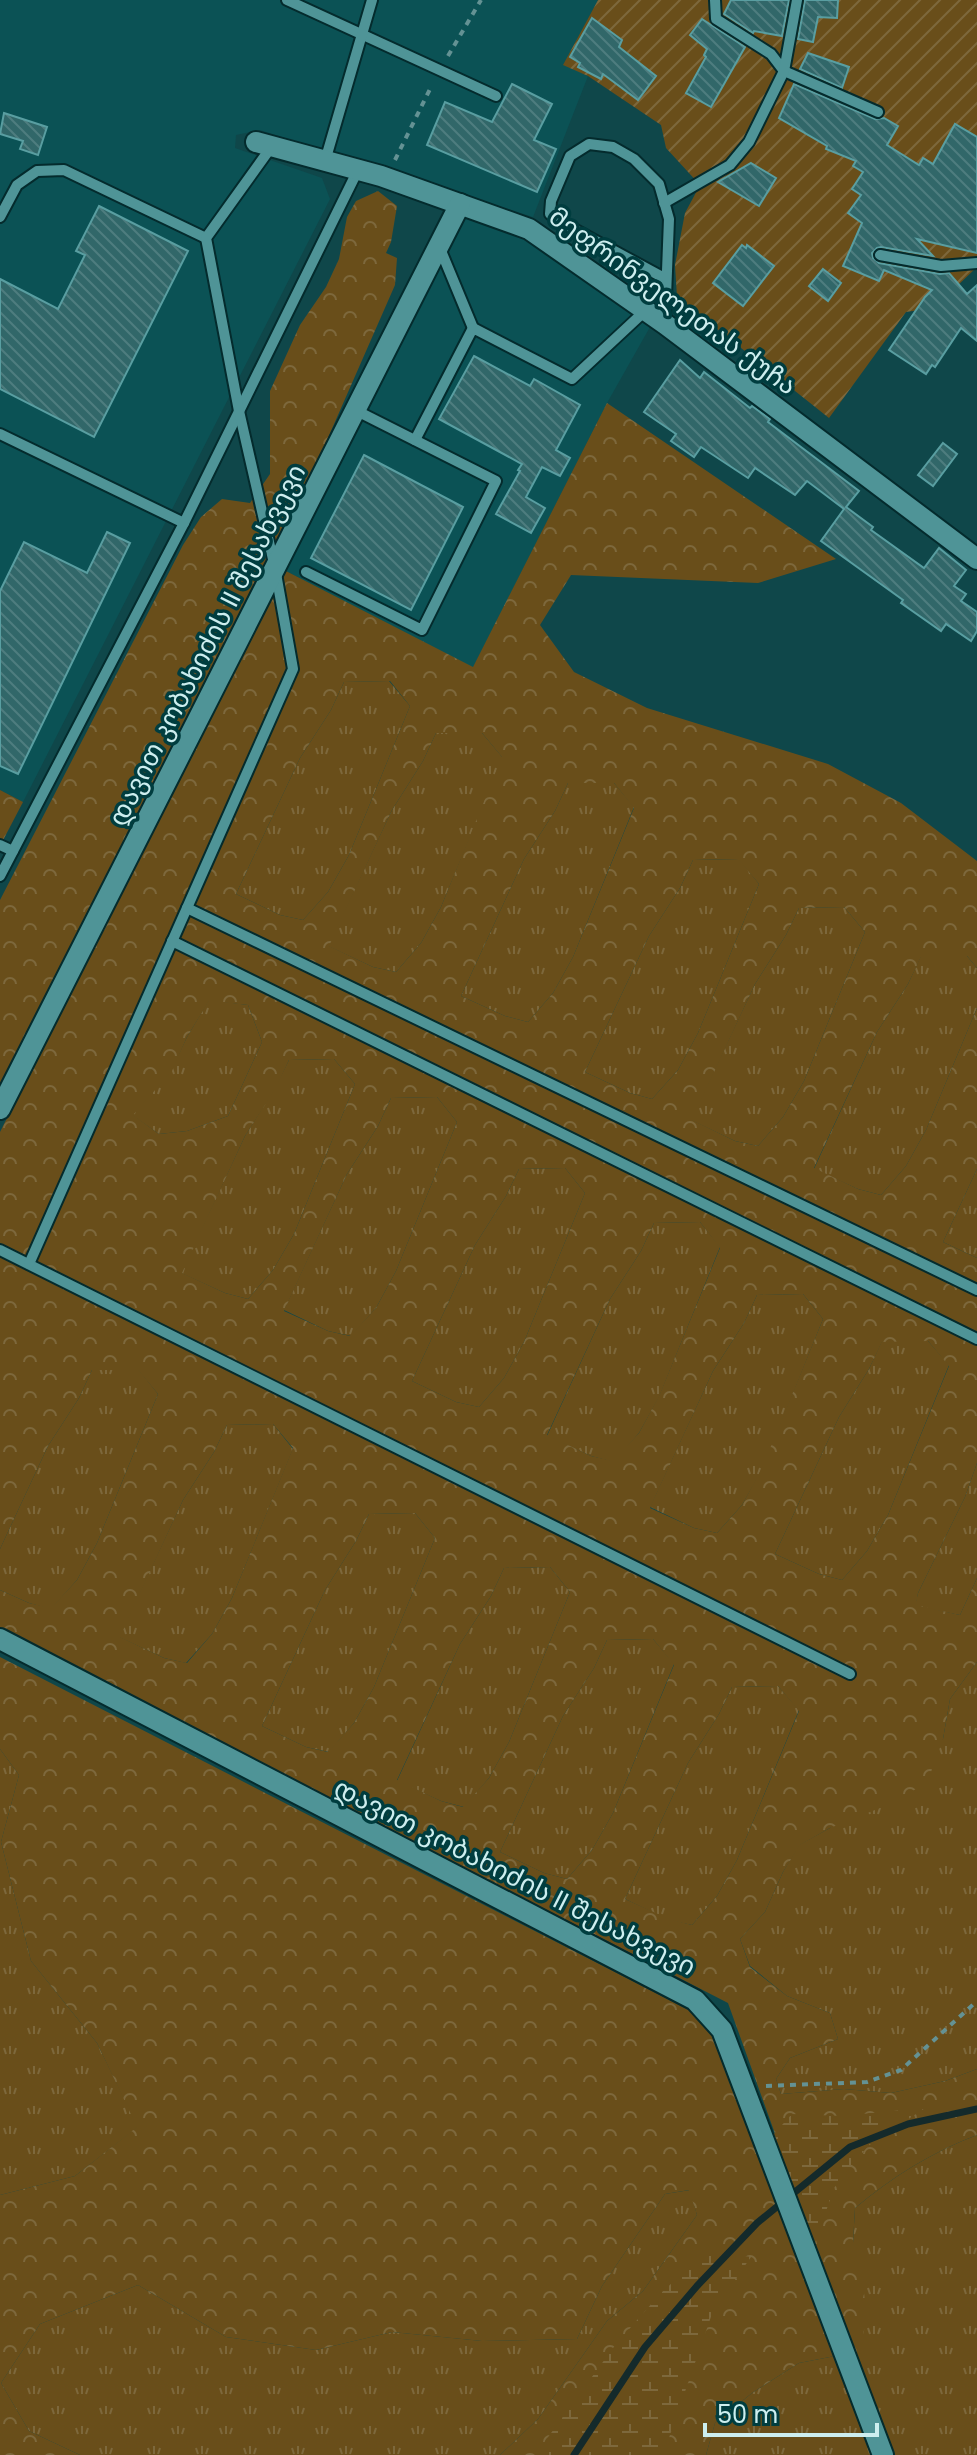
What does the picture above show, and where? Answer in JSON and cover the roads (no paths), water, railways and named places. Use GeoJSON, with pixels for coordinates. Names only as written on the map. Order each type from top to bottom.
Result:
{"type":"FeatureCollection","features":[{"type":"Feature","properties":{"kind":"street","name":"მეფრინველეთას ქუჩა"},"geometry":{"type":"LineString","coordinates":[[264,144],[386,178],[529,229],[646,310],[977,559]]}},
{"type":"Feature","properties":{"kind":"street","name":"დავით კობახიძის II შესახვევი"},"geometry":{"type":"LineString","coordinates":[[0,1109],[460,204]]}},
{"type":"Feature","properties":{"kind":"street","name":"დავით კობახიძის II შესახვევი"},"geometry":{"type":"LineString","coordinates":[[0,1639],[695,2000],[722,2030],[883,2455]]}},
{"type":"Feature","properties":{"kind":"lane"},"geometry":{"type":"LineString","coordinates":[[287,0],[496,96]]}},
{"type":"Feature","properties":{"kind":"lane"},"geometry":{"type":"LineString","coordinates":[[325,161],[372,0]]}},
{"type":"Feature","properties":{"kind":"lane"},"geometry":{"type":"LineString","coordinates":[[715,0],[716,19],[771,54],[784,71],[878,112]]}},
{"type":"Feature","properties":{"kind":"lane"},"geometry":{"type":"LineString","coordinates":[[664,203],[730,165],[749,142],[784,71],[797,0]]}},
{"type":"Feature","properties":{"kind":"lane"},"geometry":{"type":"LineString","coordinates":[[29,1264],[293,669],[206,238],[264,144]]}},
{"type":"Feature","properties":{"kind":"lane"},"geometry":{"type":"LineString","coordinates":[[665,324],[669,219],[659,184],[634,159],[613,147],[589,144],[570,156],[551,201],[550,214],[666,279]]}},
{"type":"Feature","properties":{"kind":"lane"},"geometry":{"type":"LineString","coordinates":[[0,217],[17,185],[37,171],[64,170],[206,238]]}},
{"type":"Feature","properties":{"kind":"lane"},"geometry":{"type":"LineString","coordinates":[[0,876],[184,523],[358,170]]}},
{"type":"Feature","properties":{"kind":"lane"},"geometry":{"type":"LineString","coordinates":[[439,246],[473,328],[572,379],[646,310]]}},
{"type":"Feature","properties":{"kind":"lane"},"geometry":{"type":"LineString","coordinates":[[880,255],[941,266],[977,263]]}},
{"type":"Feature","properties":{"kind":"lane"},"geometry":{"type":"LineString","coordinates":[[415,440],[473,328]]}},
{"type":"Feature","properties":{"kind":"lane"},"geometry":{"type":"LineString","coordinates":[[306,572],[422,630],[496,481],[355,410]]}},
{"type":"Feature","properties":{"kind":"lane"},"geometry":{"type":"LineString","coordinates":[[0,434],[184,523]]}},
{"type":"Feature","properties":{"kind":"lane"},"geometry":{"type":"LineString","coordinates":[[0,845],[13,851]]}},
{"type":"Feature","properties":{"kind":"lane"},"geometry":{"type":"LineString","coordinates":[[187,908],[977,1290]]}},
{"type":"Feature","properties":{"kind":"lane"},"geometry":{"type":"LineString","coordinates":[[172,941],[977,1339]]}},
{"type":"Feature","properties":{"kind":"lane"},"geometry":{"type":"LineString","coordinates":[[0,1250],[850,1674]]}},
{"type":"Feature","properties":{"kind":"waterway"},"geometry":{"type":"LineString","coordinates":[[574,2455],[645,2347],[757,2223],[850,2147],[908,2124],[977,2109]]}}]}
